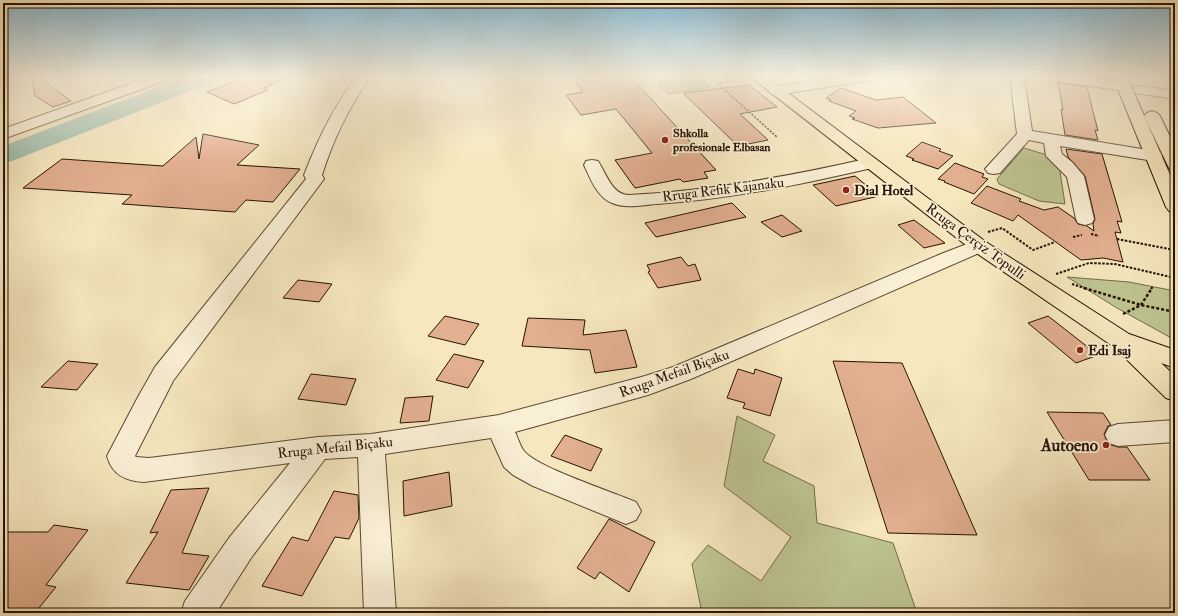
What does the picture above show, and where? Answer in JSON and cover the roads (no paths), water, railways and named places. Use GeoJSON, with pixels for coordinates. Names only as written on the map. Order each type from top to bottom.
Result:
{"type":"FeatureCollection","features":[{"type":"Feature","properties":{"kind":"main road","name":"Rruga Çerçiz Topulli"},"geometry":{"type":"LineString","coordinates":[[795,106],[974,242],[1122,341]]}},
{"type":"Feature","properties":{"kind":"main road"},"geometry":{"type":"LineString","coordinates":[[1137,106],[1154,156],[1175,207]]}},
{"type":"Feature","properties":{"kind":"main road"},"geometry":{"type":"LineString","coordinates":[[1143,106],[1175,164]]}},
{"type":"Feature","properties":{"kind":"main road"},"geometry":{"type":"LineString","coordinates":[[1122,341],[1175,359]]}},
{"type":"Feature","properties":{"kind":"main road"},"geometry":{"type":"LineString","coordinates":[[1122,341],[1175,391]]}},
{"type":"Feature","properties":{"kind":"street"},"geometry":{"type":"LineString","coordinates":[[3,134],[82,106]]}},
{"type":"Feature","properties":{"kind":"street","name":"Rruga Mefail Biçaku"},"geometry":{"type":"LineString","coordinates":[[344,106],[322,149],[313,175],[315,179],[164,374],[152,393],[136,429],[121,456],[122,463],[126,467],[136,470],[149,470],[318,448],[371,445],[499,426],[648,385],[682,372],[948,258],[974,242]]}},
{"type":"Feature","properties":{"kind":"street"},"geometry":{"type":"LineString","coordinates":[[994,169],[1025,135],[1021,106]]}},
{"type":"Feature","properties":{"kind":"street"},"geometry":{"type":"LineString","coordinates":[[1025,135],[1154,156]]}},
{"type":"Feature","properties":{"kind":"street"},"geometry":{"type":"LineString","coordinates":[[1051,139],[1054,156],[1075,176],[1085,219]]}},
{"type":"Feature","properties":{"kind":"street","name":"Rruga Refik Kajanaku"},"geometry":{"type":"LineString","coordinates":[[592,165],[609,193],[621,200],[701,194],[748,188],[788,182],[870,163]]}},
{"type":"Feature","properties":{"kind":"street"},"geometry":{"type":"LineString","coordinates":[[499,426],[514,459],[523,467],[543,477],[626,511]]}},
{"type":"Feature","properties":{"kind":"street"},"geometry":{"type":"LineString","coordinates":[[1118,435],[1175,431]]}},
{"type":"Feature","properties":{"kind":"street"},"geometry":{"type":"LineString","coordinates":[[371,445],[378,553],[380,613]]}},
{"type":"Feature","properties":{"kind":"street"},"geometry":{"type":"LineString","coordinates":[[197,613],[240,548],[318,448]]}},
{"type":"Feature","properties":{"kind":"waterway"},"geometry":{"type":"LineString","coordinates":[[3,155],[131,106]]}},
{"type":"Feature","properties":{"kind":"place","name":"Shkolla profesionale Elbasan"},"geometry":{"type":"Point","coordinates":[665,140]}},
{"type":"Feature","properties":{"kind":"place","name":"Dial Hotel"},"geometry":{"type":"Point","coordinates":[846,190]}},
{"type":"Feature","properties":{"kind":"place","name":"Edi Isaj"},"geometry":{"type":"Point","coordinates":[1080,350]}},
{"type":"Feature","properties":{"kind":"place","name":"Autoeno"},"geometry":{"type":"Point","coordinates":[1106,445]}}]}
